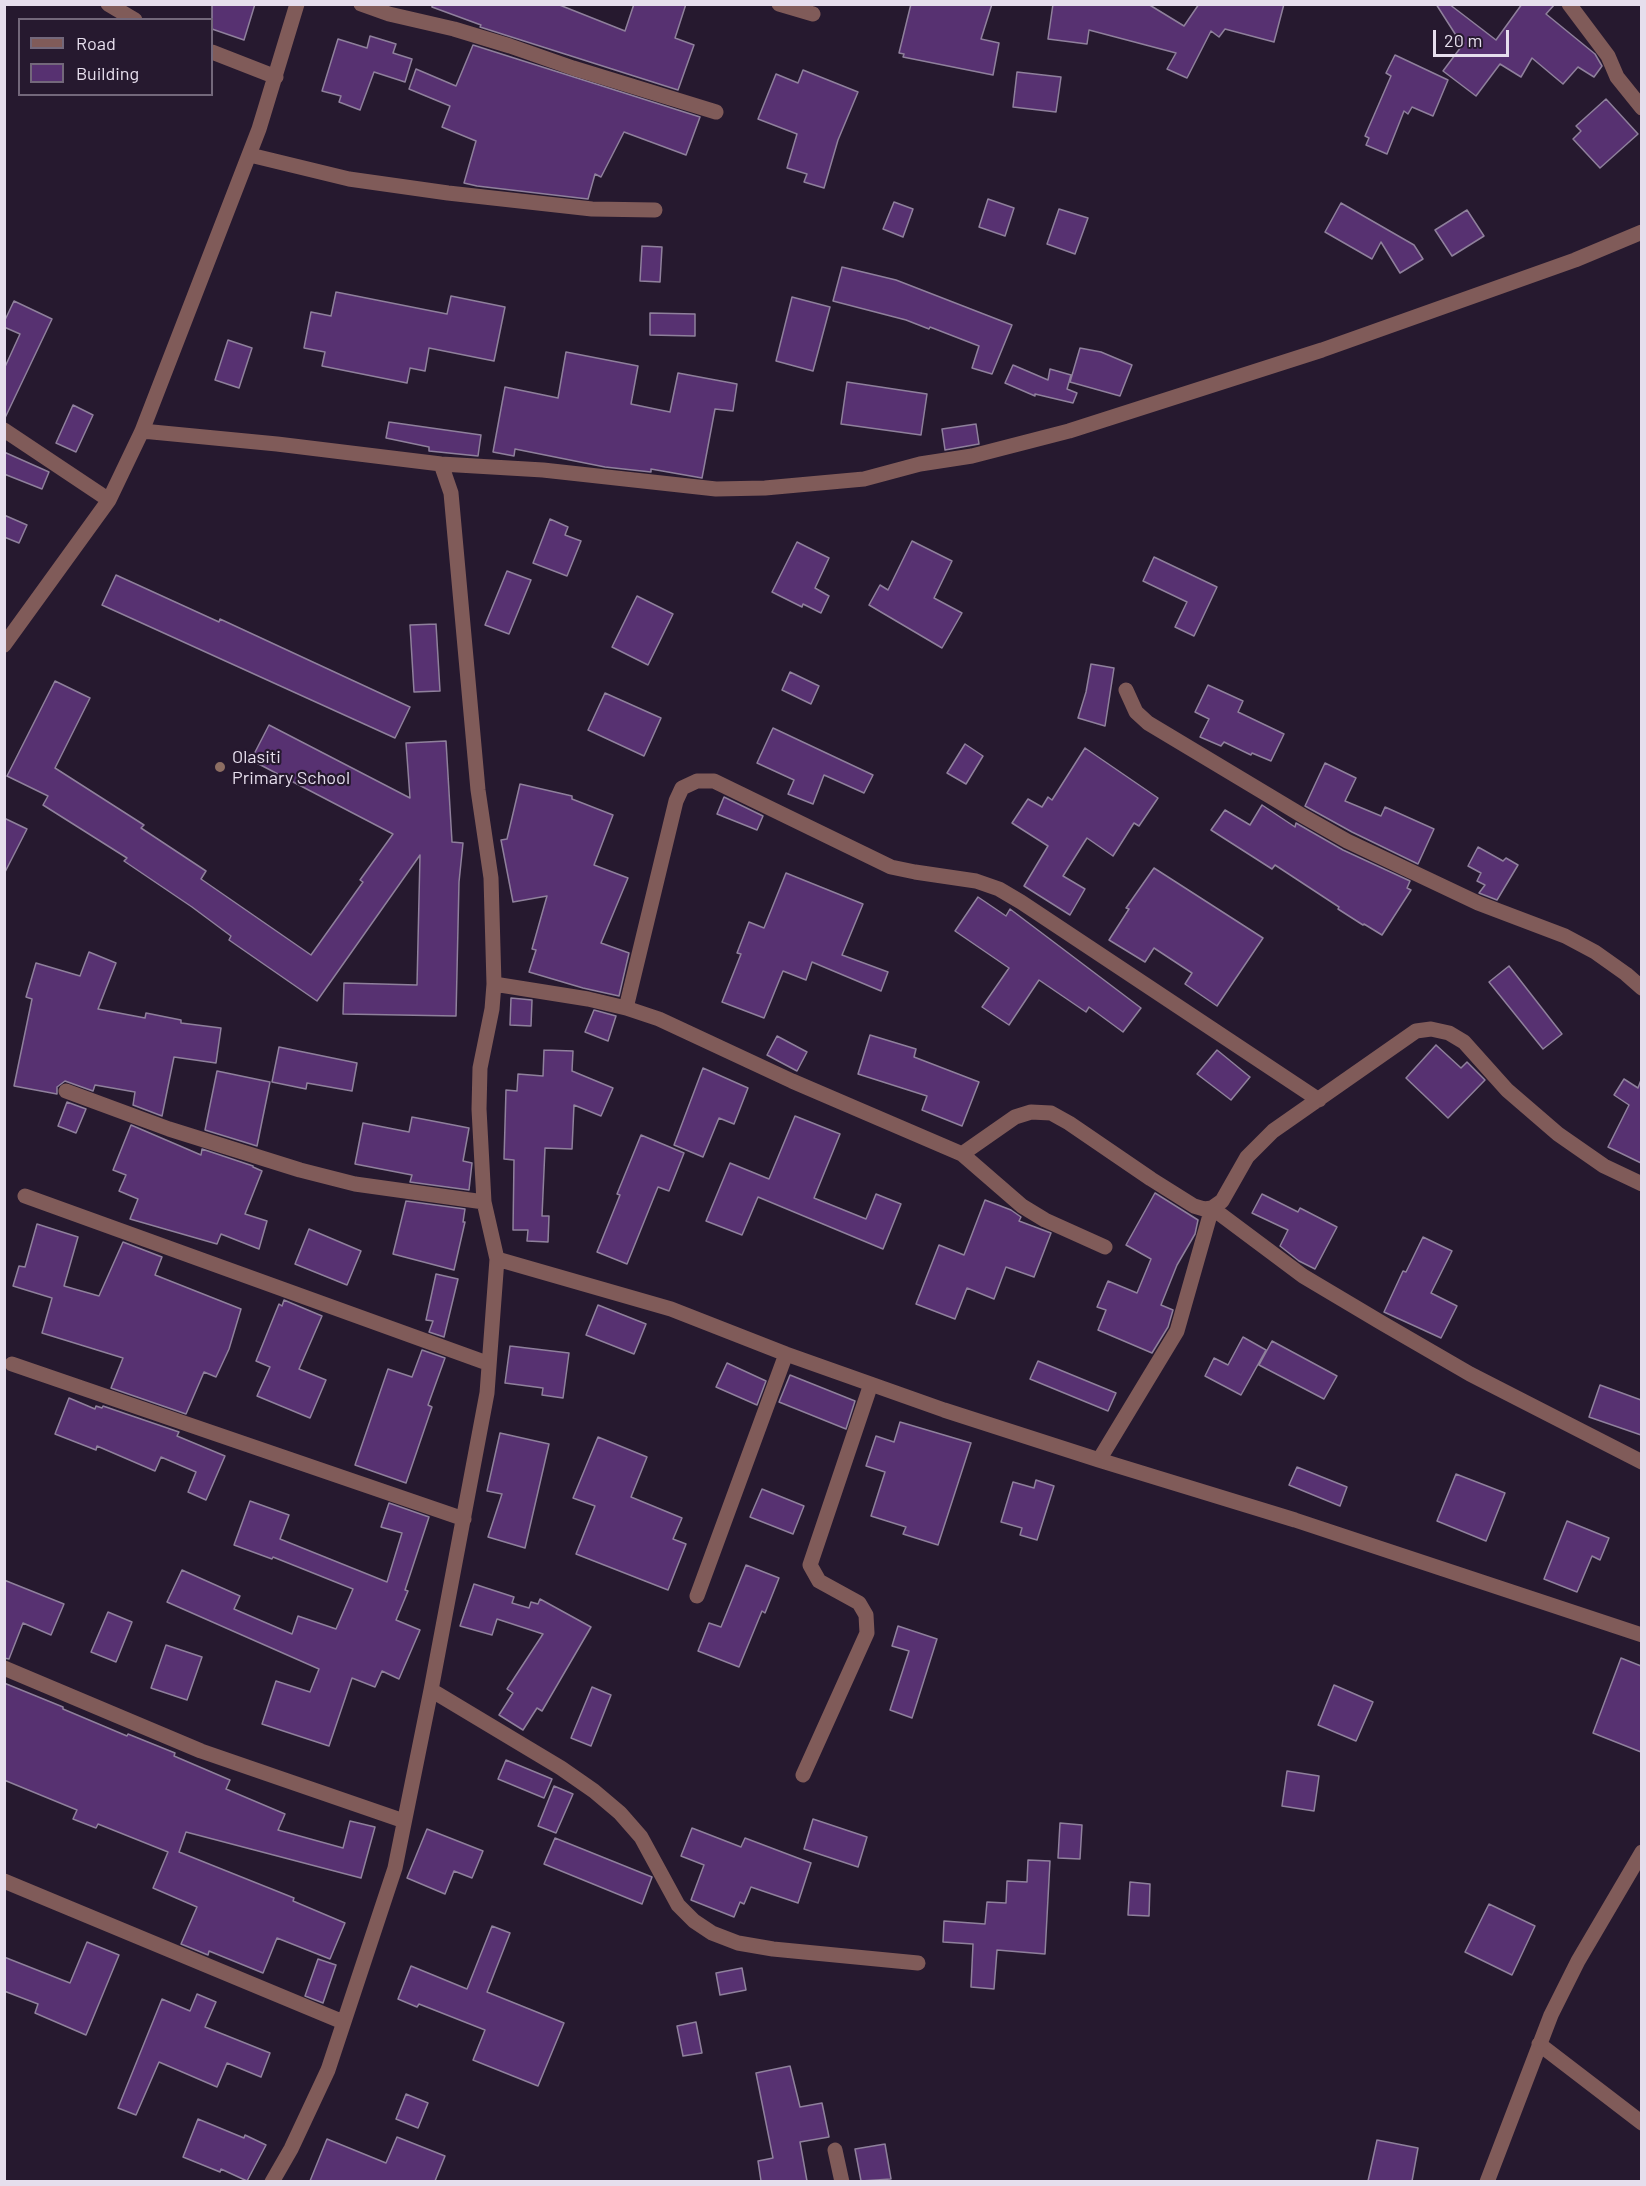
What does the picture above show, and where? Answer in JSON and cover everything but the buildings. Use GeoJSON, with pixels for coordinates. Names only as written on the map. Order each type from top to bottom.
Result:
{"type":"FeatureCollection","features":[{"type":"Feature","properties":{"kind":"street"},"geometry":{"type":"LineString","coordinates":[[108,4],[132,18]]}},
{"type":"Feature","properties":{"kind":"street"},"geometry":{"type":"LineString","coordinates":[[4,645],[109,500],[142,430],[250,154],[297,4]]}},
{"type":"Feature","properties":{"kind":"street"},"geometry":{"type":"LineString","coordinates":[[361,4],[389,14],[454,29],[510,46],[584,72],[716,112]]}},
{"type":"Feature","properties":{"kind":"street"},"geometry":{"type":"LineString","coordinates":[[779,4],[813,14]]}},
{"type":"Feature","properties":{"kind":"street"},"geometry":{"type":"LineString","coordinates":[[1569,4],[1608,56],[1617,77],[1641,108]]}},
{"type":"Feature","properties":{"kind":"street"},"geometry":{"type":"LineString","coordinates":[[213,52],[276,77]]}},
{"type":"Feature","properties":{"kind":"street"},"geometry":{"type":"LineString","coordinates":[[250,154],[349,179],[592,209],[655,210]]}},
{"type":"Feature","properties":{"kind":"street"},"geometry":{"type":"LineString","coordinates":[[142,430],[441,464],[543,470],[716,489],[827,484],[864,479],[920,464],[972,456],[1069,431],[1322,351],[1575,260],[1641,232]]}},
{"type":"Feature","properties":{"kind":"street"},"geometry":{"type":"LineString","coordinates":[[4,430],[109,500]]}},
{"type":"Feature","properties":{"kind":"street"},"geometry":{"type":"LineString","coordinates":[[272,2181],[291,2149],[327,2070],[395,1868],[487,1392],[497,1259],[484,1202],[480,1160],[480,1068],[492,1009],[494,984],[491,878],[478,790],[455,526],[451,493],[441,464]]}},
{"type":"Feature","properties":{"kind":"street"},"geometry":{"type":"LineString","coordinates":[[1126,690],[1136,712],[1148,723],[1303,816],[1347,841],[1478,903],[1565,936],[1595,952],[1641,988]]}},
{"type":"Feature","properties":{"kind":"street"},"geometry":{"type":"LineString","coordinates":[[626,1008],[676,801],[682,788],[697,781],[714,781],[891,867],[915,873],[976,880],[999,889],[1319,1100]]}},
{"type":"Feature","properties":{"kind":"street"},"geometry":{"type":"LineString","coordinates":[[494,984],[588,999],[659,1019],[792,1081],[962,1154],[1022,1206],[1045,1220],[1105,1247]]}},
{"type":"Feature","properties":{"kind":"street"},"geometry":{"type":"LineString","coordinates":[[962,1154],[1015,1117],[1031,1112],[1051,1113],[1070,1123],[1194,1206],[1204,1209],[1212,1208],[1222,1202],[1247,1157],[1273,1131],[1416,1032],[1431,1029],[1449,1033],[1464,1042],[1507,1090],[1558,1134],[1604,1166],[1641,1184]]}},
{"type":"Feature","properties":{"kind":"street"},"geometry":{"type":"LineString","coordinates":[[66,1091],[169,1129],[300,1170],[355,1184],[484,1202]]}},
{"type":"Feature","properties":{"kind":"street"},"geometry":{"type":"LineString","coordinates":[[26,1196],[488,1364]]}},
{"type":"Feature","properties":{"kind":"street"},"geometry":{"type":"LineString","coordinates":[[1099,1460],[1177,1330],[1212,1208]]}},
{"type":"Feature","properties":{"kind":"street"},"geometry":{"type":"LineString","coordinates":[[1212,1208],[1303,1276],[1382,1323],[1470,1374],[1641,1462]]}},
{"type":"Feature","properties":{"kind":"street"},"geometry":{"type":"LineString","coordinates":[[497,1259],[671,1310],[871,1384],[1099,1460],[1295,1520],[1641,1635]]}},
{"type":"Feature","properties":{"kind":"street"},"geometry":{"type":"LineString","coordinates":[[697,1596],[786,1354]]}},
{"type":"Feature","properties":{"kind":"street"},"geometry":{"type":"LineString","coordinates":[[12,1364],[464,1519]]}},
{"type":"Feature","properties":{"kind":"street"},"geometry":{"type":"LineString","coordinates":[[803,1774],[867,1633],[866,1615],[859,1603],[819,1581],[810,1565],[871,1384]]}},
{"type":"Feature","properties":{"kind":"street"},"geometry":{"type":"LineString","coordinates":[[4,1668],[201,1751],[404,1821]]}},
{"type":"Feature","properties":{"kind":"street"},"geometry":{"type":"LineString","coordinates":[[431,1690],[561,1768],[594,1791],[641,1837],[678,1905],[694,1921],[712,1933],[738,1943],[773,1949],[918,1963]]}},
{"type":"Feature","properties":{"kind":"street"},"geometry":{"type":"LineString","coordinates":[[1487,2181],[1551,2014],[1578,1961],[1641,1852]]}},
{"type":"Feature","properties":{"kind":"street"},"geometry":{"type":"LineString","coordinates":[[4,1881],[343,2022]]}},
{"type":"Feature","properties":{"kind":"street"},"geometry":{"type":"LineString","coordinates":[[1539,2044],[1641,2123]]}},
{"type":"Feature","properties":{"kind":"street"},"geometry":{"type":"LineString","coordinates":[[835,2150],[842,2181]]}},
{"type":"Feature","properties":{"kind":"place","name":"Olasiti Primary School"},"geometry":{"type":"Point","coordinates":[220,767]}}]}
